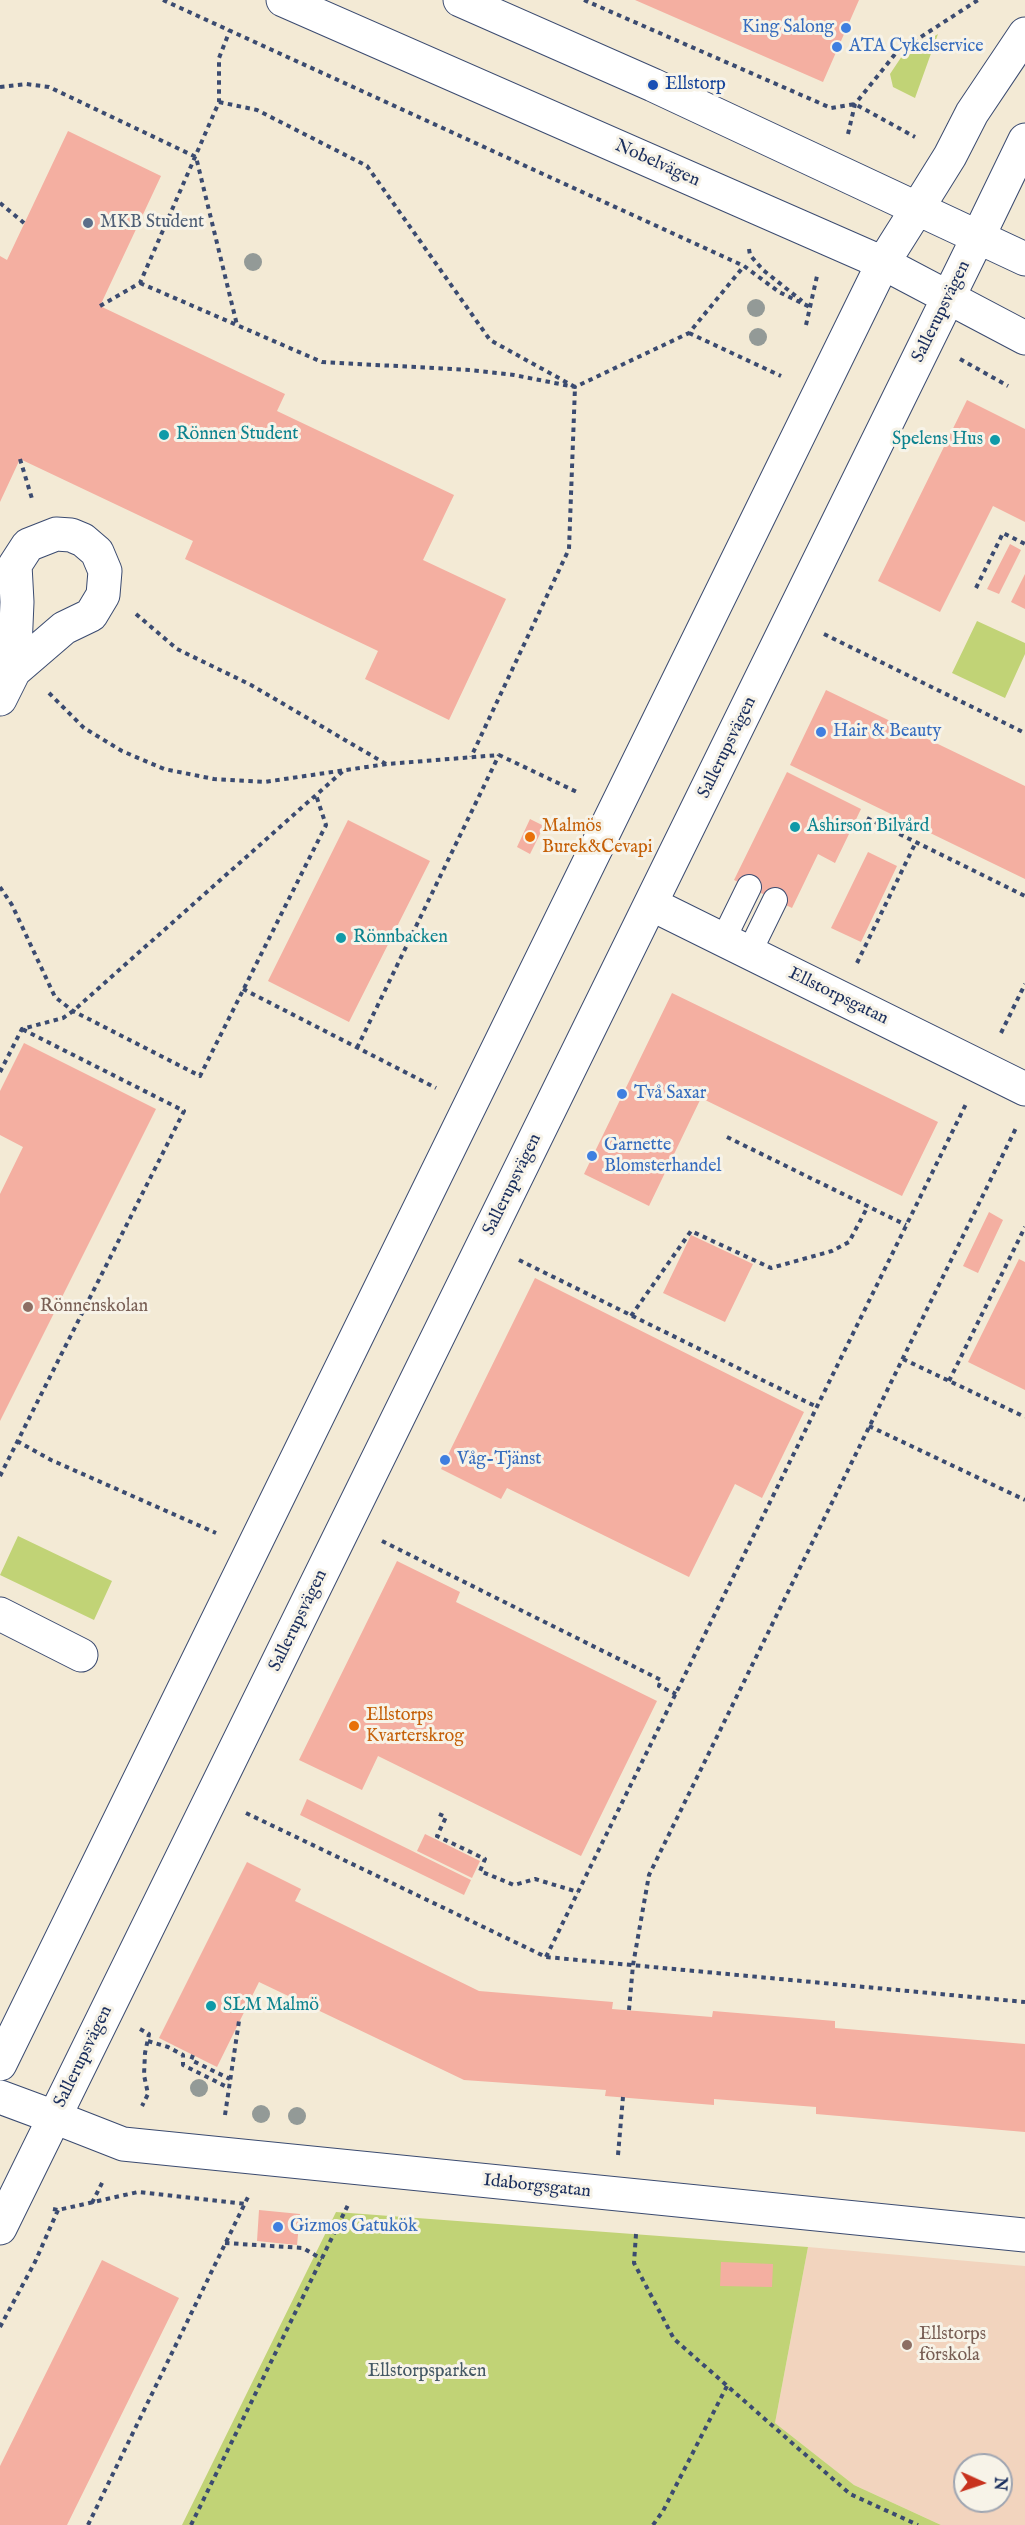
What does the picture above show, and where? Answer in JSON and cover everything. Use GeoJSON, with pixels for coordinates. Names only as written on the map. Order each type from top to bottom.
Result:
{"type":"FeatureCollection","features":[{"type":"Feature","properties":{"kind":"main road","name":"Nobelvägen"},"geometry":{"type":"LineString","coordinates":[[283,0],[883,263],[1025,338]]}},
{"type":"Feature","properties":{"kind":"main road"},"geometry":{"type":"LineString","coordinates":[[460,0],[653,85],[1025,259]]}},
{"type":"Feature","properties":{"kind":"main road"},"geometry":{"type":"LineString","coordinates":[[0,2064],[883,263],[950,156],[972,113],[1025,34]]}},
{"type":"Feature","properties":{"kind":"main road","name":"Sallerupsvägen"},"geometry":{"type":"LineString","coordinates":[[0,2228],[949,299],[1025,140]]}},
{"type":"Feature","properties":{"kind":"main road","name":"Ellstorpsgatan"},"geometry":{"type":"LineString","coordinates":[[651,904],[983,1069],[1022,1105]]}},
{"type":"Feature","properties":{"kind":"main road"},"geometry":{"type":"LineString","coordinates":[[0,1614],[81,1655]]}},
{"type":"Feature","properties":{"kind":"main road","name":"Idaborgsgatan"},"geometry":{"type":"LineString","coordinates":[[0,2097],[123,2144],[1025,2235]]}},
{"type":"Feature","properties":{"kind":"lane"},"geometry":{"type":"LineString","coordinates":[[736,947],[749,887]]}},
{"type":"Feature","properties":{"kind":"lane"},"geometry":{"type":"LineString","coordinates":[[736,947],[775,900]]}},
{"type":"Feature","properties":{"kind":"path"},"geometry":{"type":"LineString","coordinates":[[163,0],[744,266],[780,291],[810,307]]}},
{"type":"Feature","properties":{"kind":"path"},"geometry":{"type":"LineString","coordinates":[[584,0],[831,108],[855,104],[950,156]]}},
{"type":"Feature","properties":{"kind":"path"},"geometry":{"type":"LineString","coordinates":[[855,104],[896,53],[978,0]]}},
{"type":"Feature","properties":{"kind":"path"},"geometry":{"type":"LineString","coordinates":[[100,306],[141,282],[219,102],[219,58],[230,30]]}},
{"type":"Feature","properties":{"kind":"path"},"geometry":{"type":"LineString","coordinates":[[0,87],[26,84],[49,87],[196,157]]}},
{"type":"Feature","properties":{"kind":"path"},"geometry":{"type":"LineString","coordinates":[[219,102],[257,110],[367,166],[490,340],[575,387]]}},
{"type":"Feature","properties":{"kind":"path"},"geometry":{"type":"LineString","coordinates":[[196,157],[237,325]]}},
{"type":"Feature","properties":{"kind":"path"},"geometry":{"type":"LineString","coordinates":[[740,200],[750,255],[764,270],[810,307]]}},
{"type":"Feature","properties":{"kind":"path"},"geometry":{"type":"LineString","coordinates":[[0,203],[24,223]]}},
{"type":"Feature","properties":{"kind":"path"},"geometry":{"type":"LineString","coordinates":[[141,282],[322,362],[470,370],[514,375],[575,387],[689,333],[744,266]]}},
{"type":"Feature","properties":{"kind":"path"},"geometry":{"type":"LineString","coordinates":[[807,322],[810,307]]}},
{"type":"Feature","properties":{"kind":"path"},"geometry":{"type":"LineString","coordinates":[[689,333],[781,376]]}},
{"type":"Feature","properties":{"kind":"path"},"geometry":{"type":"LineString","coordinates":[[471,757],[569,549],[575,387]]}},
{"type":"Feature","properties":{"kind":"path"},"geometry":{"type":"LineString","coordinates":[[20,459],[33,504]]}},
{"type":"Feature","properties":{"kind":"path"},"geometry":{"type":"LineString","coordinates":[[976,588],[1003,533],[1025,544]]}},
{"type":"Feature","properties":{"kind":"path"},"geometry":{"type":"LineString","coordinates":[[134,612],[177,649],[250,685],[387,764]]}},
{"type":"Feature","properties":{"kind":"path"},"geometry":{"type":"LineString","coordinates":[[792,618],[1025,733]]}},
{"type":"Feature","properties":{"kind":"path"},"geometry":{"type":"LineString","coordinates":[[19,685],[122,751],[164,769],[214,778],[264,782],[387,764],[499,755],[579,793]]}},
{"type":"Feature","properties":{"kind":"path"},"geometry":{"type":"LineString","coordinates":[[357,1048],[499,755]]}},
{"type":"Feature","properties":{"kind":"path"},"geometry":{"type":"LineString","coordinates":[[0,1072],[22,1029],[63,1018],[73,1011],[343,770]]}},
{"type":"Feature","properties":{"kind":"path"},"geometry":{"type":"LineString","coordinates":[[0,887],[12,905],[55,997],[73,1011],[200,1076],[326,825],[316,795]]}},
{"type":"Feature","properties":{"kind":"path"},"geometry":{"type":"LineString","coordinates":[[867,818],[1025,896]]}},
{"type":"Feature","properties":{"kind":"path"},"geometry":{"type":"LineString","coordinates":[[840,998],[916,842]]}},
{"type":"Feature","properties":{"kind":"path"},"geometry":{"type":"LineString","coordinates":[[546,1957],[1025,984]]}},
{"type":"Feature","properties":{"kind":"path"},"geometry":{"type":"LineString","coordinates":[[243,989],[436,1088]]}},
{"type":"Feature","properties":{"kind":"path"},"geometry":{"type":"LineString","coordinates":[[0,1476],[184,1111],[22,1029]]}},
{"type":"Feature","properties":{"kind":"path"},"geometry":{"type":"LineString","coordinates":[[630,2010],[633,1965],[649,1875],[903,1359],[1022,1105]]}},
{"type":"Feature","properties":{"kind":"path"},"geometry":{"type":"LineString","coordinates":[[727,1137],[906,1225]]}},
{"type":"Feature","properties":{"kind":"path"},"geometry":{"type":"LineString","coordinates":[[631,1316],[691,1231],[771,1268],[832,1251],[849,1242],[868,1206]]}},
{"type":"Feature","properties":{"kind":"path"},"geometry":{"type":"LineString","coordinates":[[949,1381],[1025,1227]]}},
{"type":"Feature","properties":{"kind":"path"},"geometry":{"type":"LineString","coordinates":[[1019,1239],[1025,1242]]}},
{"type":"Feature","properties":{"kind":"path"},"geometry":{"type":"LineString","coordinates":[[485,1243],[817,1407]]}},
{"type":"Feature","properties":{"kind":"path"},"geometry":{"type":"LineString","coordinates":[[903,1359],[1025,1417]]}},
{"type":"Feature","properties":{"kind":"path"},"geometry":{"type":"LineString","coordinates":[[869,1426],[1025,1500]]}},
{"type":"Feature","properties":{"kind":"path"},"geometry":{"type":"LineString","coordinates":[[17,1441],[51,1460],[220,1534]]}},
{"type":"Feature","properties":{"kind":"path"},"geometry":{"type":"LineString","coordinates":[[346,1524],[661,1680],[659,1686],[676,1694]]}},
{"type":"Feature","properties":{"kind":"path"},"geometry":{"type":"LineString","coordinates":[[213,1797],[546,1957],[1025,2002]]}},
{"type":"Feature","properties":{"kind":"path"},"geometry":{"type":"LineString","coordinates":[[439,1814],[446,1817],[437,1836],[485,1859],[480,1871],[514,1885],[535,1879],[578,1892]]}},
{"type":"Feature","properties":{"kind":"path"},"geometry":{"type":"LineString","coordinates":[[219,2154],[239,2021]]}},
{"type":"Feature","properties":{"kind":"path"},"geometry":{"type":"LineString","coordinates":[[148,2041],[168,2047],[183,2055],[183,2065],[229,2088]]}},
{"type":"Feature","properties":{"kind":"path"},"geometry":{"type":"LineString","coordinates":[[193,2055],[191,2060],[230,2079]]}},
{"type":"Feature","properties":{"kind":"path"},"geometry":{"type":"LineString","coordinates":[[623,2097],[626,2196],[634,2263],[674,2339],[850,2494],[918,2525]]}},
{"type":"Feature","properties":{"kind":"path"},"geometry":{"type":"LineString","coordinates":[[191,2525],[366,2170]]}},
{"type":"Feature","properties":{"kind":"path"},"geometry":{"type":"LineString","coordinates":[[0,2327],[35,2262],[58,2210],[138,2192],[245,2204],[88,2525]]}},
{"type":"Feature","properties":{"kind":"path"},"geometry":{"type":"LineString","coordinates":[[225,2243],[303,2248],[322,2259]]}},
{"type":"Feature","properties":{"kind":"path"},"geometry":{"type":"LineString","coordinates":[[652,2525],[663,2511],[727,2385]]}},
{"type":"Feature","properties":{"kind":"shaded area","name":"Ellstorps förskola"},"geometry":{"type":"Polygon","coordinates":[[[808,2247],[1025,2266],[1025,2525],[941,2525],[854,2485],[775,2423],[808,2247]]]}},
{"type":"Feature","properties":{"kind":"green space"},"geometry":{"type":"Polygon","coordinates":[[[938,34],[915,98],[893,87],[890,74],[902,56],[938,34]]]}},
{"type":"Feature","properties":{"kind":"green space"},"geometry":{"type":"Polygon","coordinates":[[[977,621],[1025,643],[1025,654],[1005,698],[952,673],[977,621]]]}},
{"type":"Feature","properties":{"kind":"green space"},"geometry":{"type":"Polygon","coordinates":[[[18,1536],[112,1581],[94,1620],[0,1575],[18,1536]]]}},
{"type":"Feature","properties":{"kind":"green space","name":"Ellstorpsparken"},"geometry":{"type":"Polygon","coordinates":[[[336,2212],[808,2247],[775,2423],[854,2485],[941,2525],[182,2525],[336,2212]]]}},
{"type":"Feature","properties":{"kind":"building"},"geometry":{"type":"Polygon","coordinates":[[[635,0],[859,0],[823,82],[635,0]]]}},
{"type":"Feature","properties":{"kind":"building","name":"Rönnen Student"},"geometry":{"type":"Polygon","coordinates":[[[68,131],[161,176],[100,306],[285,394],[277,411],[454,495],[423,560],[506,599],[449,720],[365,679],[378,651],[185,559],[193,541],[20,459],[0,502],[0,256],[7,260],[68,131]]]}},
{"type":"Feature","properties":{"kind":"building"},"geometry":{"type":"Polygon","coordinates":[[[967,400],[1025,429],[1025,522],[993,506],[940,612],[878,581],[967,400]]]}},
{"type":"Feature","properties":{"kind":"building"},"geometry":{"type":"Polygon","coordinates":[[[1010,544],[1021,550],[999,594],[987,589],[1010,544]]]}},
{"type":"Feature","properties":{"kind":"building"},"geometry":{"type":"Polygon","coordinates":[[[1025,574],[1025,609],[1011,602],[1025,574]]]}},
{"type":"Feature","properties":{"kind":"building"},"geometry":{"type":"Polygon","coordinates":[[[826,690],[1025,786],[1025,879],[790,765],[826,690]]]}},
{"type":"Feature","properties":{"kind":"building","name":"Ashirson Bilvård"},"geometry":{"type":"Polygon","coordinates":[[[787,772],[861,809],[835,863],[818,854],[792,908],[734,880],[787,772]]]}},
{"type":"Feature","properties":{"kind":"building","name":"Malmös Burek&Cevapi"},"geometry":{"type":"Polygon","coordinates":[[[530,819],[544,826],[530,854],[517,847],[530,819]]]}},
{"type":"Feature","properties":{"kind":"building","name":"Rönnbacken"},"geometry":{"type":"Polygon","coordinates":[[[348,820],[430,861],[349,1022],[268,981],[348,820]]]}},
{"type":"Feature","properties":{"kind":"building"},"geometry":{"type":"Polygon","coordinates":[[[868,852],[897,866],[861,942],[831,928],[868,852]]]}},
{"type":"Feature","properties":{"kind":"building"},"geometry":{"type":"Polygon","coordinates":[[[672,993],[938,1122],[902,1196],[701,1098],[649,1206],[584,1174],[672,993]]]}},
{"type":"Feature","properties":{"kind":"building","name":"Rönnenskolan"},"geometry":{"type":"Polygon","coordinates":[[[24,1043],[156,1109],[0,1421],[0,1194],[23,1147],[0,1135],[0,1091],[24,1043]]]}},
{"type":"Feature","properties":{"kind":"building"},"geometry":{"type":"Polygon","coordinates":[[[989,1212],[1003,1220],[978,1273],[963,1266],[989,1212]]]}},
{"type":"Feature","properties":{"kind":"building"},"geometry":{"type":"Polygon","coordinates":[[[691,1235],[753,1264],[725,1322],[663,1293],[691,1235]]]}},
{"type":"Feature","properties":{"kind":"building"},"geometry":{"type":"Polygon","coordinates":[[[1019,1259],[1025,1262],[1025,1390],[968,1362],[1019,1259]]]}},
{"type":"Feature","properties":{"kind":"building"},"geometry":{"type":"Polygon","coordinates":[[[535,1278],[804,1412],[762,1498],[735,1484],[689,1577],[507,1488],[501,1499],[441,1469],[535,1278]]]}},
{"type":"Feature","properties":{"kind":"building"},"geometry":{"type":"Polygon","coordinates":[[[397,1561],[460,1592],[456,1602],[657,1701],[581,1856],[378,1756],[362,1790],[299,1760],[397,1561]]]}},
{"type":"Feature","properties":{"kind":"building"},"geometry":{"type":"Polygon","coordinates":[[[307,1799],[471,1880],[464,1895],[300,1815],[307,1799]]]}},
{"type":"Feature","properties":{"kind":"building"},"geometry":{"type":"Polygon","coordinates":[[[425,1834],[480,1861],[472,1878],[417,1851],[425,1834]]]}},
{"type":"Feature","properties":{"kind":"building"},"geometry":{"type":"Polygon","coordinates":[[[247,1862],[301,1889],[295,1901],[479,1991],[613,2002],[612,2009],[712,2017],[713,2011],[835,2021],[835,2028],[1025,2044],[1025,2132],[816,2114],[816,2107],[714,2099],[714,2105],[605,2096],[606,2090],[464,2080],[259,1982],[217,2067],[159,2038],[247,1862]]]}},
{"type":"Feature","properties":{"kind":"building","name":"Gizmos Gatukök"},"geometry":{"type":"Polygon","coordinates":[[[259,2210],[300,2214],[297,2245],[257,2241],[259,2210]]]}},
{"type":"Feature","properties":{"kind":"building"},"geometry":{"type":"Polygon","coordinates":[[[102,2260],[179,2298],[67,2525],[0,2525],[0,2466],[102,2260]]]}},
{"type":"Feature","properties":{"kind":"building"},"geometry":{"type":"Polygon","coordinates":[[[721,2262],[773,2264],[772,2287],[720,2286],[721,2262]]]}},
{"type":"Feature","properties":{"kind":"place","name":"King Salong"},"geometry":{"type":"Point","coordinates":[846,28]}},
{"type":"Feature","properties":{"kind":"place","name":"ATA Cykelservice"},"geometry":{"type":"Point","coordinates":[837,47]}},
{"type":"Feature","properties":{"kind":"place","name":"Ellstorp"},"geometry":{"type":"Point","coordinates":[653,85]}},
{"type":"Feature","properties":{"kind":"place","name":"MKB Student"},"geometry":{"type":"Point","coordinates":[88,223]}},
{"type":"Feature","properties":{"kind":"place","name":"Rönnen Student"},"geometry":{"type":"Point","coordinates":[164,435]}},
{"type":"Feature","properties":{"kind":"place","name":"Spelens Hus"},"geometry":{"type":"Point","coordinates":[995,440]}},
{"type":"Feature","properties":{"kind":"place","name":"Hair & Beauty"},"geometry":{"type":"Point","coordinates":[821,732]}},
{"type":"Feature","properties":{"kind":"place","name":"Ashirson Bilvård"},"geometry":{"type":"Point","coordinates":[795,827]}},
{"type":"Feature","properties":{"kind":"place","name":"Malmös Burek&Cevapi"},"geometry":{"type":"Point","coordinates":[530,837]}},
{"type":"Feature","properties":{"kind":"place","name":"Rönnbacken"},"geometry":{"type":"Point","coordinates":[341,938]}},
{"type":"Feature","properties":{"kind":"place","name":"Två Saxar"},"geometry":{"type":"Point","coordinates":[622,1094]}},
{"type":"Feature","properties":{"kind":"place","name":"Garnette Blomsterhandel"},"geometry":{"type":"Point","coordinates":[592,1156]}},
{"type":"Feature","properties":{"kind":"place","name":"Rönnenskolan"},"geometry":{"type":"Point","coordinates":[28,1307]}},
{"type":"Feature","properties":{"kind":"place","name":"Våg-Tjänst"},"geometry":{"type":"Point","coordinates":[445,1460]}},
{"type":"Feature","properties":{"kind":"place","name":"Ellstorps Kvarterskrog"},"geometry":{"type":"Point","coordinates":[354,1726]}},
{"type":"Feature","properties":{"kind":"place","name":"SLM Malmö"},"geometry":{"type":"Point","coordinates":[211,2006]}},
{"type":"Feature","properties":{"kind":"place","name":"Gizmos Gatukök"},"geometry":{"type":"Point","coordinates":[278,2227]}},
{"type":"Feature","properties":{"kind":"place","name":"Ellstorps förskola"},"geometry":{"type":"Point","coordinates":[907,2345]}}]}
